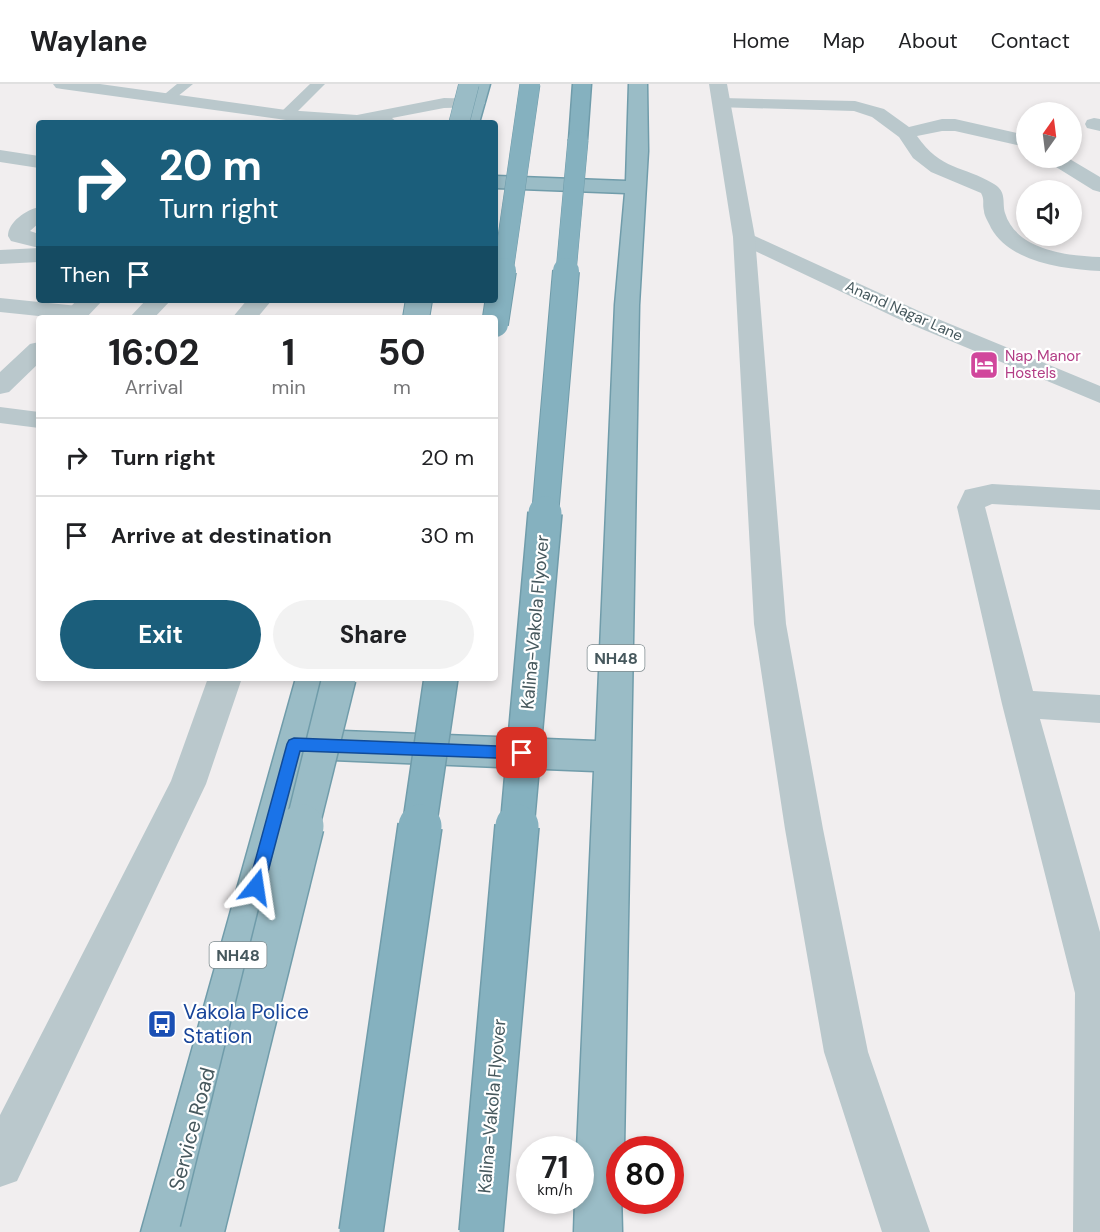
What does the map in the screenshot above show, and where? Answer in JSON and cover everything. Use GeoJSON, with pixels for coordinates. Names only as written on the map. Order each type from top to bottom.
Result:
{"type":"FeatureCollection","features":[{"type":"Feature","properties":{"kind":"highway"},"geometry":{"type":"LineString","coordinates":[[460,120],[468,84]]}},
{"type":"Feature","properties":{"kind":"highway"},"geometry":{"type":"LineString","coordinates":[[471,120],[482,84]]}},
{"type":"Feature","properties":{"kind":"highway"},"geometry":{"type":"LineString","coordinates":[[496,315],[530,84]]}},
{"type":"Feature","properties":{"kind":"highway","name":"Kalina-Vakola Flyover"},"geometry":{"type":"LineString","coordinates":[[481,1232],[576,175],[582,84]]}},
{"type":"Feature","properties":{"kind":"highway","name":"NH48"},"geometry":{"type":"LineString","coordinates":[[598,1232],[627,305],[636,187],[638,84]]}},
{"type":"Feature","properties":{"kind":"highway"},"geometry":{"type":"LineString","coordinates":[[498,182],[636,187]]}},
{"type":"Feature","properties":{"kind":"highway","name":"Service Road"},"geometry":{"type":"LineString","coordinates":[[165,1232],[312,681]]}},
{"type":"Feature","properties":{"kind":"highway"},"geometry":{"type":"LineString","coordinates":[[202,1232],[338,681]]}},
{"type":"Feature","properties":{"kind":"highway"},"geometry":{"type":"LineString","coordinates":[[361,1232],[441,681]]}},
{"type":"Feature","properties":{"kind":"highway"},"geometry":{"type":"LineString","coordinates":[[294,744],[613,757]]}},
{"type":"Feature","properties":{"kind":"street"},"geometry":{"type":"LineString","coordinates":[[62,84],[167,98],[281,119],[351,120],[444,104],[476,103]]}},
{"type":"Feature","properties":{"kind":"street"},"geometry":{"type":"LineString","coordinates":[[906,1232],[846,1052],[804,829],[772,636],[744,237],[720,93],[855,106],[878,113],[906,133],[920,154],[938,168],[989,189],[995,199],[994,211],[1002,228],[1015,241],[1037,254],[1075,263],[1100,264]]}},
{"type":"Feature","properties":{"kind":"street"},"geometry":{"type":"LineString","coordinates":[[906,133],[942,125],[955,125],[1016,139]]}},
{"type":"Feature","properties":{"kind":"street"},"geometry":{"type":"LineString","coordinates":[[0,156],[36,162]]}},
{"type":"Feature","properties":{"kind":"street"},"geometry":{"type":"LineString","coordinates":[[1071,168],[1100,186]]}},
{"type":"Feature","properties":{"kind":"street"},"geometry":{"type":"LineString","coordinates":[[36,215],[19,229],[19,236],[36,240]]}},
{"type":"Feature","properties":{"kind":"street","name":"Anand Nagar Lane"},"geometry":{"type":"LineString","coordinates":[[744,237],[913,317],[1100,395]]}},
{"type":"Feature","properties":{"kind":"street"},"geometry":{"type":"LineString","coordinates":[[0,257],[36,255]]}},
{"type":"Feature","properties":{"kind":"street"},"geometry":{"type":"LineString","coordinates":[[144,315],[156,303]]}},
{"type":"Feature","properties":{"kind":"street"},"geometry":{"type":"LineString","coordinates":[[246,315],[257,303]]}},
{"type":"Feature","properties":{"kind":"street"},"geometry":{"type":"LineString","coordinates":[[0,305],[48,305],[80,310]]}},
{"type":"Feature","properties":{"kind":"street"},"geometry":{"type":"LineString","coordinates":[[0,386],[36,353]]}},
{"type":"Feature","properties":{"kind":"street"},"geometry":{"type":"LineString","coordinates":[[0,415],[36,420]]}},
{"type":"Feature","properties":{"kind":"street"},"geometry":{"type":"LineString","coordinates":[[1096,1232],[1098,994],[1019,704],[971,507],[975,497],[992,494],[1100,500]]}},
{"type":"Feature","properties":{"kind":"street"},"geometry":{"type":"LineString","coordinates":[[0,1164],[188,784],[224,681]]}},
{"type":"Feature","properties":{"kind":"street"},"geometry":{"type":"LineString","coordinates":[[1019,704],[1100,709]]}},
{"type":"Feature","properties":{"kind":"lane"},"geometry":{"type":"LineString","coordinates":[[167,98],[186,84]]}},
{"type":"Feature","properties":{"kind":"lane"},"geometry":{"type":"LineString","coordinates":[[281,119],[318,84]]}},
{"type":"Feature","properties":{"kind":"place","name":"Nap Manor Hostels"},"geometry":{"type":"Point","coordinates":[984,365]}},
{"type":"Feature","properties":{"kind":"place","name":"Vakola Police Station"},"geometry":{"type":"Point","coordinates":[162,1024]}},
{"type":"Feature","properties":{"kind":"route"},"geometry":{"type":"LineString","coordinates":[[256,887],[294,744],[522,753]]}}]}
